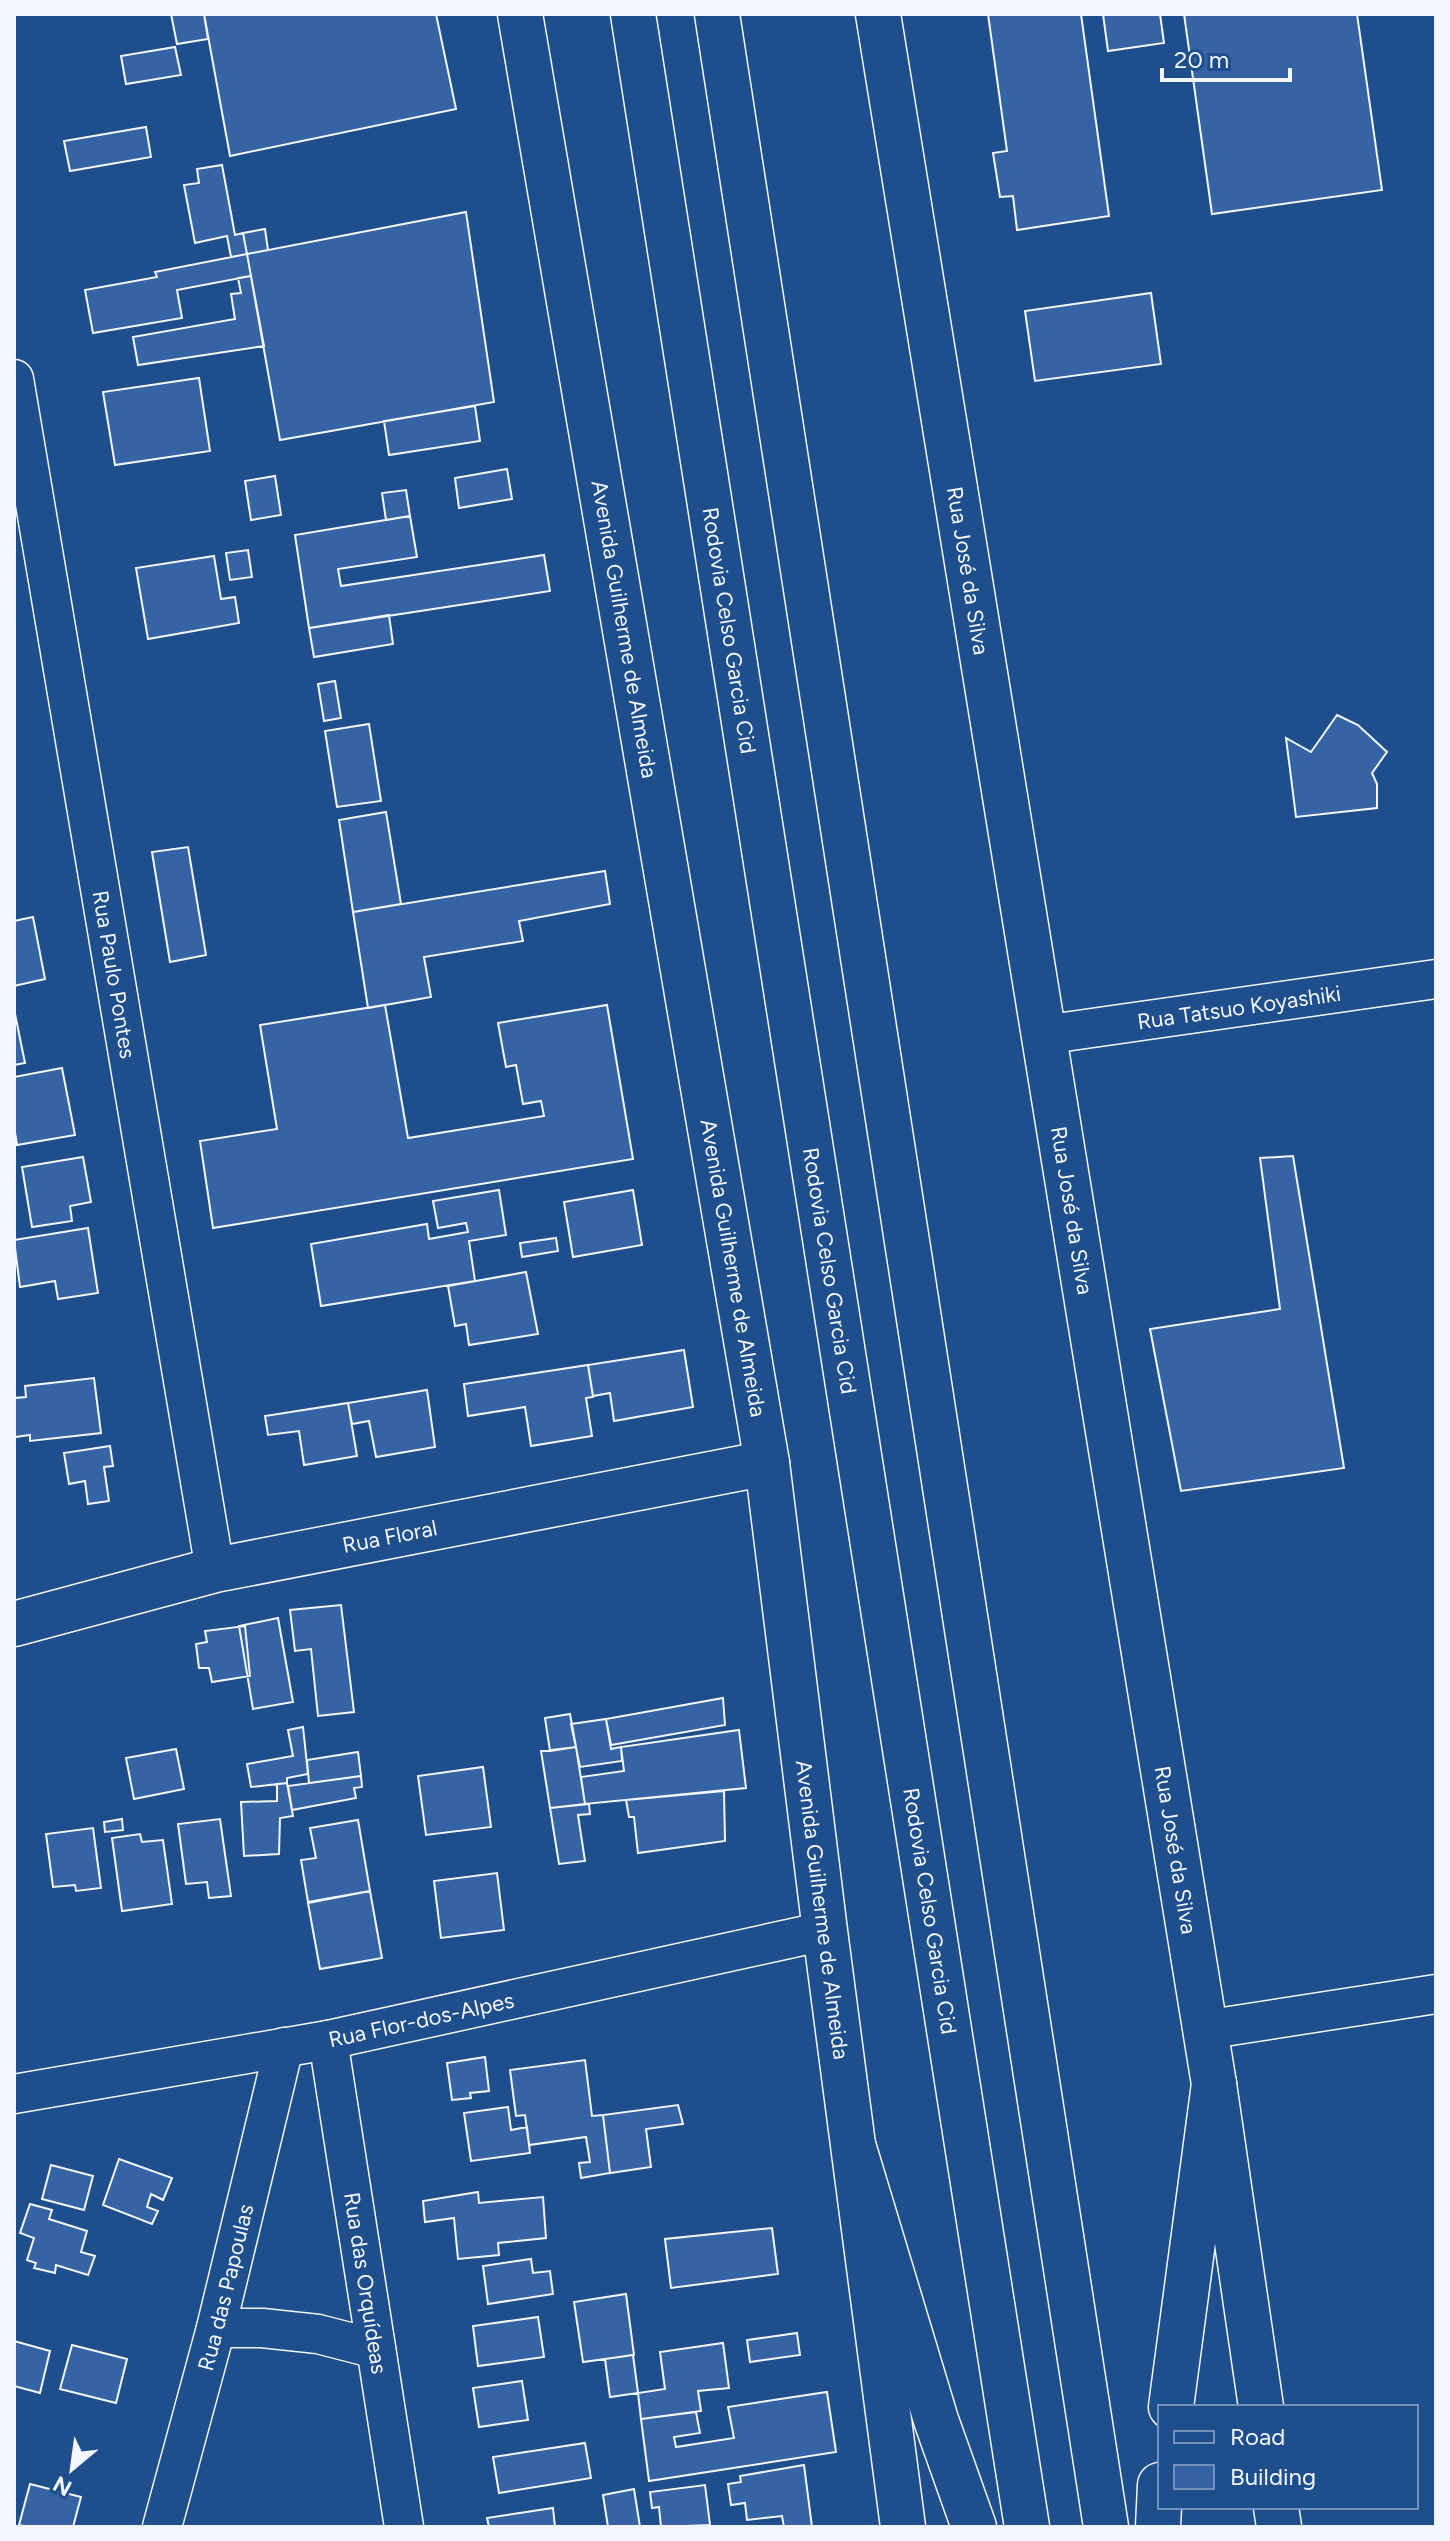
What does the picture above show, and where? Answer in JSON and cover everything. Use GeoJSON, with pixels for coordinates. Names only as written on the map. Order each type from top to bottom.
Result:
{"type":"FeatureCollection","features":[{"type":"Feature","properties":{"kind":"main road","name":"Avenida Guilherme de Almeida"},"geometry":{"type":"LineString","coordinates":[[520,14],[767,1463],[903,2527]]}},
{"type":"Feature","properties":{"kind":"main road","name":"Rodovia Celso Garcia Cid"},"geometry":{"type":"LineString","coordinates":[[633,14],[1027,2527]]}},
{"type":"Feature","properties":{"kind":"main road"},"geometry":{"type":"LineString","coordinates":[[717,14],[1106,2527]]}},
{"type":"Feature","properties":{"kind":"main road","name":"Rua José da Silva"},"geometry":{"type":"LineString","coordinates":[[878,14],[1214,2084],[1261,2405]]}},
{"type":"Feature","properties":{"kind":"main road","name":"Rua Floral"},"geometry":{"type":"LineString","coordinates":[[14,1624],[215,1570],[767,1463]]}},
{"type":"Feature","properties":{"kind":"main road"},"geometry":{"type":"LineString","coordinates":[[1171,2405],[1214,2084]]}},
{"type":"Feature","properties":{"kind":"main road"},"geometry":{"type":"LineString","coordinates":[[854,2148],[936,2420],[974,2527]]}},
{"type":"Feature","properties":{"kind":"street","name":"Rua Paulo Pontes"},"geometry":{"type":"LineString","coordinates":[[14,379],[215,1570]]}},
{"type":"Feature","properties":{"kind":"street","name":"Rua Tatsuo Koyashiki"},"geometry":{"type":"LineString","coordinates":[[1043,1035],[1436,979]]}},
{"type":"Feature","properties":{"kind":"street","name":"Rua Flor-dos-Alpes"},"geometry":{"type":"LineString","coordinates":[[14,2094],[328,2040],[825,1931]]}},
{"type":"Feature","properties":{"kind":"street"},"geometry":{"type":"LineString","coordinates":[[1204,2030],[1436,1994]]}},
{"type":"Feature","properties":{"kind":"street","name":"Rua das Orquídeas"},"geometry":{"type":"LineString","coordinates":[[328,2040],[404,2527]]}},
{"type":"Feature","properties":{"kind":"street","name":"Rua das Papoulas"},"geometry":{"type":"LineString","coordinates":[[162,2527],[216,2328],[284,2047]]}},
{"type":"Feature","properties":{"kind":"street"},"geometry":{"type":"LineString","coordinates":[[216,2328],[262,2328],[318,2334],[376,2349]]}},
{"type":"Feature","properties":{"kind":"building"},"geometry":{"type":"Polygon","coordinates":[[[171,14],[204,14],[208,39],[177,44],[171,14]]]}},
{"type":"Feature","properties":{"kind":"building"},"geometry":{"type":"Polygon","coordinates":[[[204,14],[436,14],[456,109],[230,156],[204,14]]]}},
{"type":"Feature","properties":{"kind":"building"},"geometry":{"type":"Polygon","coordinates":[[[988,14],[1081,14],[1109,216],[1017,230],[1013,196],[1000,197],[993,153],[1007,151],[988,14]]]}},
{"type":"Feature","properties":{"kind":"building"},"geometry":{"type":"Polygon","coordinates":[[[1103,14],[1160,14],[1164,43],[1108,51],[1103,14]]]}},
{"type":"Feature","properties":{"kind":"building"},"geometry":{"type":"Polygon","coordinates":[[[1184,14],[1357,14],[1382,190],[1212,214],[1184,14]]]}},
{"type":"Feature","properties":{"kind":"building"},"geometry":{"type":"Polygon","coordinates":[[[175,47],[181,75],[126,84],[121,56],[175,47]]]}},
{"type":"Feature","properties":{"kind":"building"},"geometry":{"type":"Polygon","coordinates":[[[146,127],[151,157],[70,171],[64,141],[146,127]]]}},
{"type":"Feature","properties":{"kind":"building"},"geometry":{"type":"Polygon","coordinates":[[[222,165],[235,235],[243,233],[247,254],[231,257],[227,236],[195,243],[184,185],[199,183],[197,169],[222,165]]]}},
{"type":"Feature","properties":{"kind":"building"},"geometry":{"type":"Polygon","coordinates":[[[466,212],[494,402],[280,440],[247,254],[466,212]]]}},
{"type":"Feature","properties":{"kind":"building"},"geometry":{"type":"Polygon","coordinates":[[[265,229],[268,250],[247,254],[243,233],[265,229]]]}},
{"type":"Feature","properties":{"kind":"building"},"geometry":{"type":"Polygon","coordinates":[[[247,254],[251,276],[177,290],[182,318],[93,333],[85,290],[157,277],[155,272],[247,254]]]}},
{"type":"Feature","properties":{"kind":"building"},"geometry":{"type":"Polygon","coordinates":[[[251,276],[264,346],[138,365],[133,337],[235,319],[231,294],[241,293],[238,278],[251,276]]]}},
{"type":"Feature","properties":{"kind":"building"},"geometry":{"type":"Polygon","coordinates":[[[1151,293],[1161,364],[1035,381],[1025,311],[1151,293]]]}},
{"type":"Feature","properties":{"kind":"building"},"geometry":{"type":"Polygon","coordinates":[[[199,378],[210,451],[115,465],[103,392],[199,378]]]}},
{"type":"Feature","properties":{"kind":"building"},"geometry":{"type":"Polygon","coordinates":[[[475,406],[480,441],[389,455],[384,421],[475,406]]]}},
{"type":"Feature","properties":{"kind":"building"},"geometry":{"type":"Polygon","coordinates":[[[507,469],[512,499],[459,508],[455,478],[507,469]]]}},
{"type":"Feature","properties":{"kind":"building"},"geometry":{"type":"Polygon","coordinates":[[[275,476],[281,515],[251,520],[245,481],[275,476]]]}},
{"type":"Feature","properties":{"kind":"building"},"geometry":{"type":"Polygon","coordinates":[[[406,490],[410,516],[386,520],[382,493],[406,490]]]}},
{"type":"Feature","properties":{"kind":"building"},"geometry":{"type":"Polygon","coordinates":[[[410,516],[417,557],[338,569],[341,586],[544,555],[550,591],[309,628],[295,535],[410,516]]]}},
{"type":"Feature","properties":{"kind":"building"},"geometry":{"type":"Polygon","coordinates":[[[248,550],[252,577],[230,580],[226,553],[248,550]]]}},
{"type":"Feature","properties":{"kind":"building"},"geometry":{"type":"Polygon","coordinates":[[[214,556],[221,599],[235,597],[239,623],[148,639],[136,568],[214,556]]]}},
{"type":"Feature","properties":{"kind":"building"},"geometry":{"type":"Polygon","coordinates":[[[389,615],[393,644],[314,657],[309,628],[389,615]]]}},
{"type":"Feature","properties":{"kind":"building"},"geometry":{"type":"Polygon","coordinates":[[[335,681],[341,718],[324,721],[318,684],[335,681]]]}},
{"type":"Feature","properties":{"kind":"building"},"geometry":{"type":"Polygon","coordinates":[[[1337,715],[1358,725],[1387,752],[1372,773],[1377,784],[1377,808],[1296,817],[1286,738],[1311,752],[1337,715]]]}},
{"type":"Feature","properties":{"kind":"building"},"geometry":{"type":"Polygon","coordinates":[[[369,724],[381,801],[337,807],[325,731],[369,724]]]}},
{"type":"Feature","properties":{"kind":"building"},"geometry":{"type":"Polygon","coordinates":[[[386,812],[401,904],[353,912],[339,820],[386,812]]]}},
{"type":"Feature","properties":{"kind":"building"},"geometry":{"type":"Polygon","coordinates":[[[188,847],[206,955],[170,962],[152,852],[188,847]]]}},
{"type":"Feature","properties":{"kind":"building"},"geometry":{"type":"Polygon","coordinates":[[[605,871],[610,904],[519,921],[523,941],[424,957],[431,997],[368,1008],[353,912],[605,871]]]}},
{"type":"Feature","properties":{"kind":"building"},"geometry":{"type":"Polygon","coordinates":[[[33,917],[45,979],[14,986],[14,921],[33,917]]]}},
{"type":"Feature","properties":{"kind":"building"},"geometry":{"type":"Polygon","coordinates":[[[385,1005],[408,1138],[544,1116],[541,1101],[523,1104],[516,1065],[506,1067],[498,1023],[607,1005],[633,1159],[213,1228],[200,1141],[277,1129],[260,1025],[385,1005]]]}},
{"type":"Feature","properties":{"kind":"building"},"geometry":{"type":"Polygon","coordinates":[[[14,1009],[25,1063],[14,1065],[14,1009]]]}},
{"type":"Feature","properties":{"kind":"building"},"geometry":{"type":"Polygon","coordinates":[[[62,1068],[75,1135],[17,1145],[14,1077],[62,1068]]]}},
{"type":"Feature","properties":{"kind":"building"},"geometry":{"type":"Polygon","coordinates":[[[1293,1156],[1344,1468],[1181,1491],[1150,1329],[1280,1309],[1260,1158],[1293,1156]]]}},
{"type":"Feature","properties":{"kind":"building"},"geometry":{"type":"Polygon","coordinates":[[[83,1157],[91,1202],[70,1206],[72,1221],[32,1227],[22,1167],[83,1157]]]}},
{"type":"Feature","properties":{"kind":"building"},"geometry":{"type":"Polygon","coordinates":[[[499,1190],[506,1235],[469,1241],[475,1281],[321,1306],[311,1244],[427,1224],[429,1239],[468,1232],[466,1223],[438,1228],[433,1201],[499,1190]]]}},
{"type":"Feature","properties":{"kind":"building"},"geometry":{"type":"Polygon","coordinates":[[[633,1190],[642,1245],[573,1257],[564,1202],[633,1190]]]}},
{"type":"Feature","properties":{"kind":"building"},"geometry":{"type":"Polygon","coordinates":[[[88,1228],[98,1293],[58,1299],[55,1281],[20,1287],[14,1240],[88,1228]]]}},
{"type":"Feature","properties":{"kind":"building"},"geometry":{"type":"Polygon","coordinates":[[[556,1238],[558,1251],[522,1257],[520,1243],[556,1238]]]}},
{"type":"Feature","properties":{"kind":"building"},"geometry":{"type":"Polygon","coordinates":[[[526,1272],[538,1334],[469,1345],[466,1324],[455,1326],[448,1286],[526,1272]]]}},
{"type":"Feature","properties":{"kind":"building"},"geometry":{"type":"Polygon","coordinates":[[[684,1350],[693,1407],[614,1421],[610,1393],[593,1396],[588,1365],[684,1350]]]}},
{"type":"Feature","properties":{"kind":"building"},"geometry":{"type":"Polygon","coordinates":[[[588,1365],[593,1397],[586,1398],[592,1436],[531,1446],[525,1407],[468,1416],[464,1384],[588,1365]]]}},
{"type":"Feature","properties":{"kind":"building"},"geometry":{"type":"Polygon","coordinates":[[[94,1378],[101,1433],[30,1441],[30,1435],[15,1437],[14,1398],[26,1397],[25,1386],[94,1378]]]}},
{"type":"Feature","properties":{"kind":"building"},"geometry":{"type":"Polygon","coordinates":[[[427,1390],[435,1447],[376,1457],[369,1421],[352,1424],[348,1403],[427,1390]]]}},
{"type":"Feature","properties":{"kind":"building"},"geometry":{"type":"Polygon","coordinates":[[[348,1403],[357,1456],[304,1465],[299,1431],[268,1435],[265,1416],[348,1403]]]}},
{"type":"Feature","properties":{"kind":"building"},"geometry":{"type":"Polygon","coordinates":[[[110,1446],[113,1466],[104,1467],[109,1501],[88,1504],[85,1481],[69,1484],[64,1453],[110,1446]]]}},
{"type":"Feature","properties":{"kind":"building"},"geometry":{"type":"Polygon","coordinates":[[[341,1605],[354,1712],[318,1716],[311,1649],[295,1651],[290,1610],[341,1605]]]}},
{"type":"Feature","properties":{"kind":"building"},"geometry":{"type":"Polygon","coordinates":[[[278,1618],[293,1702],[253,1709],[239,1626],[278,1618]]]}},
{"type":"Feature","properties":{"kind":"building"},"geometry":{"type":"Polygon","coordinates":[[[245,1626],[250,1676],[212,1682],[209,1668],[199,1668],[196,1644],[207,1642],[205,1631],[245,1626]]]}},
{"type":"Feature","properties":{"kind":"building"},"geometry":{"type":"Polygon","coordinates":[[[723,1698],[725,1725],[611,1745],[606,1719],[723,1698]]]}},
{"type":"Feature","properties":{"kind":"building"},"geometry":{"type":"Polygon","coordinates":[[[570,1714],[576,1747],[550,1751],[545,1718],[570,1714]]]}},
{"type":"Feature","properties":{"kind":"building"},"geometry":{"type":"Polygon","coordinates":[[[606,1719],[611,1749],[621,1747],[622,1761],[580,1767],[571,1724],[606,1719]]]}},
{"type":"Feature","properties":{"kind":"building"},"geometry":{"type":"Polygon","coordinates":[[[303,1727],[308,1774],[287,1778],[287,1783],[251,1787],[247,1764],[293,1756],[288,1730],[303,1727]]]}},
{"type":"Feature","properties":{"kind":"building"},"geometry":{"type":"Polygon","coordinates":[[[739,1730],[746,1788],[585,1804],[581,1777],[624,1771],[621,1747],[739,1730]]]}},
{"type":"Feature","properties":{"kind":"building"},"geometry":{"type":"Polygon","coordinates":[[[576,1747],[585,1804],[550,1808],[541,1751],[576,1747]]]}},
{"type":"Feature","properties":{"kind":"building"},"geometry":{"type":"Polygon","coordinates":[[[176,1749],[184,1789],[134,1799],[126,1758],[176,1749]]]}},
{"type":"Feature","properties":{"kind":"building"},"geometry":{"type":"Polygon","coordinates":[[[358,1752],[361,1776],[309,1783],[307,1760],[358,1752]]]}},
{"type":"Feature","properties":{"kind":"building"},"geometry":{"type":"Polygon","coordinates":[[[483,1767],[491,1827],[426,1835],[418,1776],[483,1767]]]}},
{"type":"Feature","properties":{"kind":"building"},"geometry":{"type":"Polygon","coordinates":[[[361,1776],[362,1787],[354,1788],[356,1798],[292,1810],[288,1786],[361,1776]]]}},
{"type":"Feature","properties":{"kind":"building"},"geometry":{"type":"Polygon","coordinates":[[[287,1783],[293,1816],[280,1818],[279,1854],[244,1856],[241,1802],[277,1801],[277,1784],[287,1783]]]}},
{"type":"Feature","properties":{"kind":"building"},"geometry":{"type":"Polygon","coordinates":[[[724,1791],[725,1841],[638,1853],[634,1817],[629,1817],[626,1800],[724,1791]]]}},
{"type":"Feature","properties":{"kind":"building"},"geometry":{"type":"Polygon","coordinates":[[[589,1804],[590,1814],[578,1815],[585,1861],[559,1864],[550,1808],[589,1804]]]}},
{"type":"Feature","properties":{"kind":"building"},"geometry":{"type":"Polygon","coordinates":[[[122,1819],[123,1830],[105,1832],[104,1822],[122,1819]]]}},
{"type":"Feature","properties":{"kind":"building"},"geometry":{"type":"Polygon","coordinates":[[[220,1819],[231,1896],[209,1898],[207,1882],[186,1884],[178,1824],[220,1819]]]}},
{"type":"Feature","properties":{"kind":"building"},"geometry":{"type":"Polygon","coordinates":[[[358,1820],[370,1891],[308,1902],[301,1860],[316,1858],[310,1828],[358,1820]]]}},
{"type":"Feature","properties":{"kind":"building"},"geometry":{"type":"Polygon","coordinates":[[[93,1828],[101,1888],[76,1891],[75,1885],[53,1887],[46,1834],[93,1828]]]}},
{"type":"Feature","properties":{"kind":"building"},"geometry":{"type":"Polygon","coordinates":[[[140,1834],[142,1842],[163,1840],[172,1904],[122,1911],[112,1838],[140,1834]]]}},
{"type":"Feature","properties":{"kind":"building"},"geometry":{"type":"Polygon","coordinates":[[[497,1873],[504,1930],[441,1938],[434,1881],[497,1873]]]}},
{"type":"Feature","properties":{"kind":"building"},"geometry":{"type":"Polygon","coordinates":[[[370,1891],[382,1958],[320,1969],[308,1903],[370,1891]]]}},
{"type":"Feature","properties":{"kind":"building"},"geometry":{"type":"Polygon","coordinates":[[[485,2057],[489,2091],[470,2093],[471,2098],[452,2100],[447,2063],[485,2057]]]}},
{"type":"Feature","properties":{"kind":"building"},"geometry":{"type":"Polygon","coordinates":[[[585,2060],[592,2116],[603,2115],[610,2173],[581,2178],[579,2163],[590,2162],[586,2137],[529,2145],[525,2115],[516,2116],[510,2070],[585,2060]]]}},
{"type":"Feature","properties":{"kind":"building"},"geometry":{"type":"Polygon","coordinates":[[[678,2105],[683,2124],[646,2129],[651,2167],[610,2173],[603,2115],[678,2105]]]}},
{"type":"Feature","properties":{"kind":"building"},"geometry":{"type":"Polygon","coordinates":[[[508,2107],[511,2130],[527,2127],[530,2153],[471,2161],[464,2113],[508,2107]]]}},
{"type":"Feature","properties":{"kind":"building"},"geometry":{"type":"Polygon","coordinates":[[[119,2159],[172,2178],[163,2200],[151,2194],[147,2207],[158,2211],[152,2224],[103,2205],[119,2159]]]}},
{"type":"Feature","properties":{"kind":"building"},"geometry":{"type":"Polygon","coordinates":[[[51,2165],[93,2176],[84,2210],[42,2199],[51,2165]]]}},
{"type":"Feature","properties":{"kind":"building"},"geometry":{"type":"Polygon","coordinates":[[[478,2192],[479,2203],[543,2197],[546,2238],[498,2243],[499,2255],[458,2259],[454,2218],[425,2222],[423,2201],[478,2192]]]}},
{"type":"Feature","properties":{"kind":"building"},"geometry":{"type":"Polygon","coordinates":[[[30,2204],[52,2210],[49,2219],[87,2231],[81,2252],[95,2256],[88,2275],[56,2265],[55,2273],[34,2268],[36,2263],[27,2260],[34,2238],[20,2233],[30,2204]]]}},
{"type":"Feature","properties":{"kind":"building"},"geometry":{"type":"Polygon","coordinates":[[[772,2228],[778,2274],[671,2288],[665,2239],[772,2228]]]}},
{"type":"Feature","properties":{"kind":"building"},"geometry":{"type":"Polygon","coordinates":[[[531,2259],[533,2273],[550,2271],[553,2294],[488,2304],[483,2266],[531,2259]]]}},
{"type":"Feature","properties":{"kind":"building"},"geometry":{"type":"Polygon","coordinates":[[[626,2294],[634,2355],[583,2362],[574,2302],[626,2294]]]}},
{"type":"Feature","properties":{"kind":"building"},"geometry":{"type":"Polygon","coordinates":[[[538,2317],[544,2357],[478,2366],[473,2326],[538,2317]]]}},
{"type":"Feature","properties":{"kind":"building"},"geometry":{"type":"Polygon","coordinates":[[[797,2333],[800,2355],[750,2362],[747,2340],[797,2333]]]}},
{"type":"Feature","properties":{"kind":"building"},"geometry":{"type":"Polygon","coordinates":[[[14,2341],[50,2351],[40,2393],[14,2386],[14,2341]]]}},
{"type":"Feature","properties":{"kind":"building"},"geometry":{"type":"Polygon","coordinates":[[[723,2343],[729,2388],[698,2391],[701,2411],[641,2419],[638,2393],[665,2389],[660,2352],[723,2343]]]}},
{"type":"Feature","properties":{"kind":"building"},"geometry":{"type":"Polygon","coordinates":[[[72,2345],[127,2359],[116,2403],[60,2389],[72,2345]]]}},
{"type":"Feature","properties":{"kind":"building"},"geometry":{"type":"Polygon","coordinates":[[[633,2355],[638,2393],[610,2397],[605,2359],[633,2355]]]}},
{"type":"Feature","properties":{"kind":"building"},"geometry":{"type":"Polygon","coordinates":[[[522,2381],[528,2420],[479,2427],[473,2388],[522,2381]]]}},
{"type":"Feature","properties":{"kind":"building"},"geometry":{"type":"Polygon","coordinates":[[[827,2392],[836,2452],[649,2481],[641,2419],[696,2412],[700,2433],[674,2437],[676,2447],[734,2438],[728,2407],[827,2392]]]}},
{"type":"Feature","properties":{"kind":"building"},"geometry":{"type":"Polygon","coordinates":[[[585,2443],[591,2478],[499,2493],[493,2457],[585,2443]]]}},
{"type":"Feature","properties":{"kind":"building"},"geometry":{"type":"Polygon","coordinates":[[[804,2465],[812,2527],[784,2527],[782,2516],[747,2520],[745,2503],[731,2505],[728,2484],[741,2482],[740,2476],[804,2465]]]}},
{"type":"Feature","properties":{"kind":"building"},"geometry":{"type":"Polygon","coordinates":[[[30,2484],[81,2497],[73,2527],[19,2525],[30,2484]]]}},
{"type":"Feature","properties":{"kind":"building"},"geometry":{"type":"Polygon","coordinates":[[[705,2485],[710,2525],[661,2527],[659,2507],[652,2508],[650,2492],[705,2485]]]}},
{"type":"Feature","properties":{"kind":"building"},"geometry":{"type":"Polygon","coordinates":[[[634,2489],[640,2527],[608,2527],[603,2495],[634,2489]]]}},
{"type":"Feature","properties":{"kind":"building"},"geometry":{"type":"Polygon","coordinates":[[[553,2508],[555,2527],[489,2527],[487,2518],[553,2508]]]}}]}
